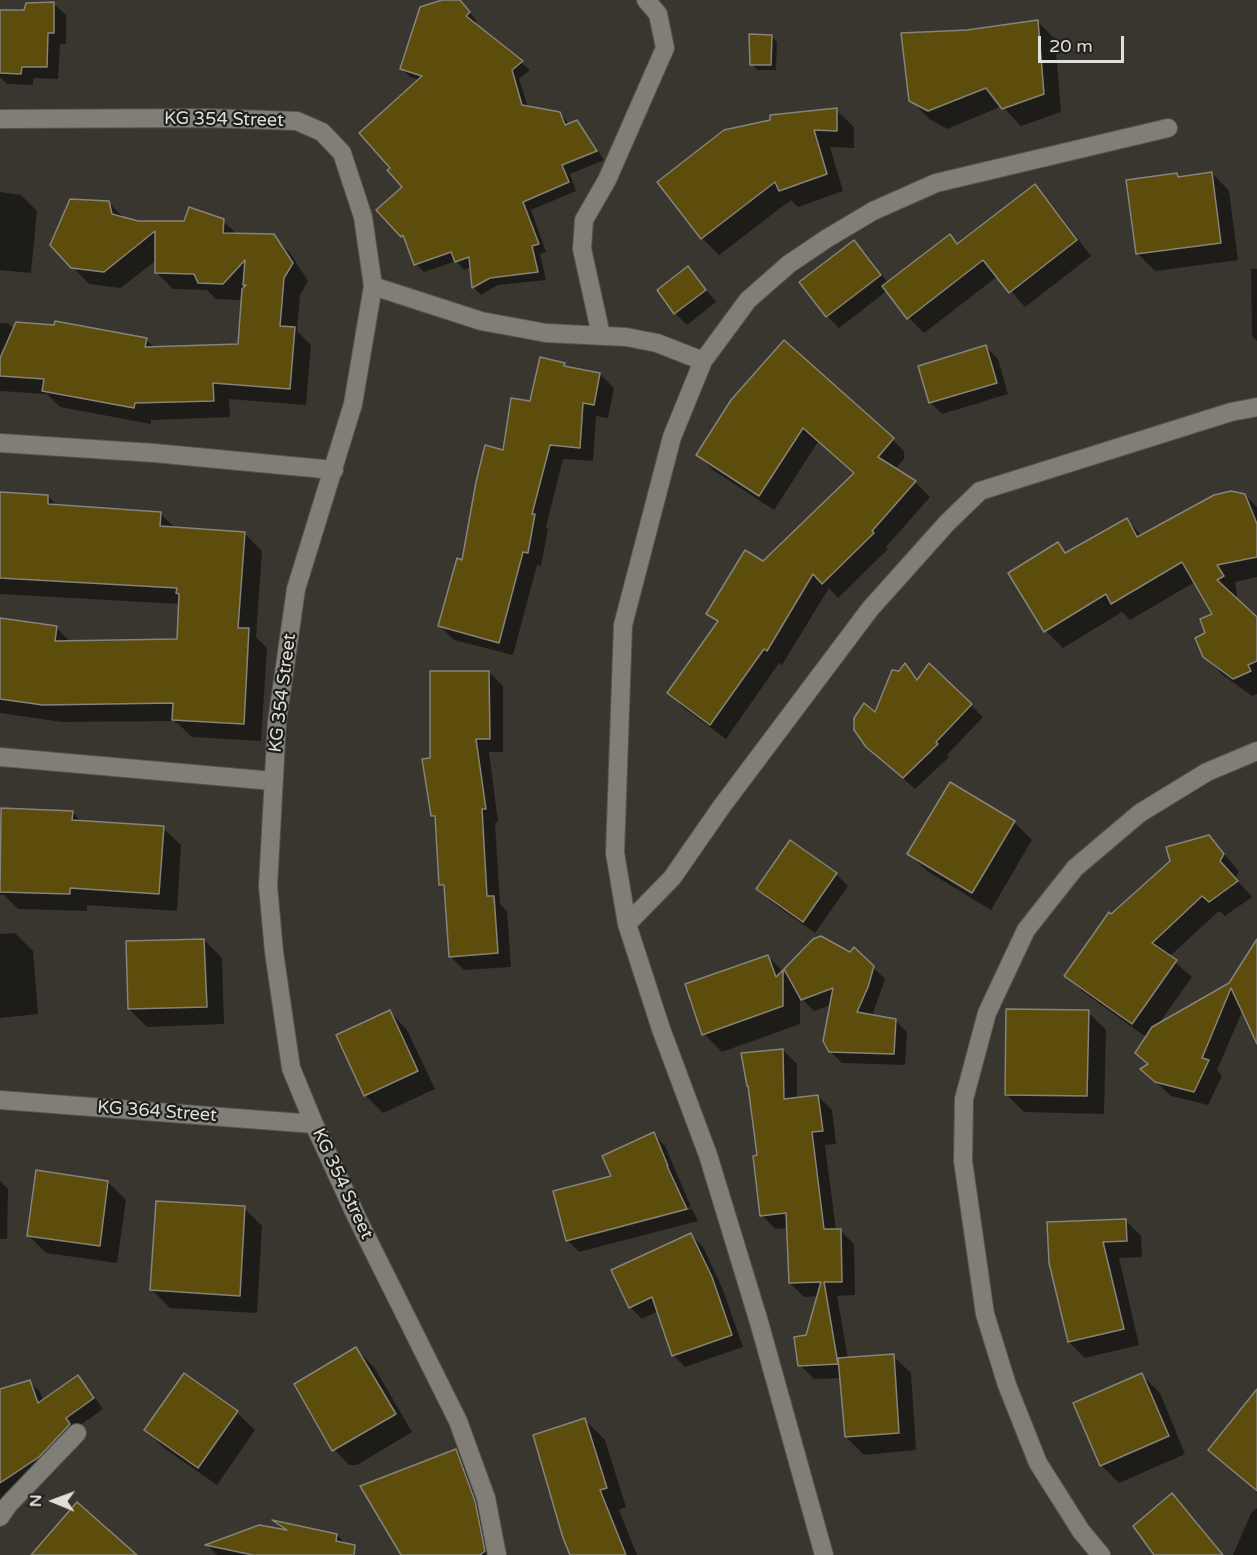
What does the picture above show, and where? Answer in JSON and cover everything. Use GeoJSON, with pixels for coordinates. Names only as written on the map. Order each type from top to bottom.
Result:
{"type":"FeatureCollection","features":[{"type":"Feature","properties":{"kind":"street"},"geometry":{"type":"LineString","coordinates":[[601,335],[582,249],[584,220],[607,180],[665,48],[658,14],[646,0]]}},
{"type":"Feature","properties":{"kind":"street","name":"KG 354 Street"},"geometry":{"type":"LineString","coordinates":[[0,119],[206,118],[297,122],[322,132],[342,153],[363,217],[373,286],[353,404],[297,589],[277,722],[268,886],[274,952],[291,1068],[357,1218],[458,1422],[486,1498],[497,1555]]}},
{"type":"Feature","properties":{"kind":"street"},"geometry":{"type":"LineString","coordinates":[[824,1555],[759,1322],[708,1155],[661,1029],[627,924],[615,853],[623,625],[672,437],[703,361],[748,300],[789,264],[826,239],[873,211],[936,183],[1168,128]]}},
{"type":"Feature","properties":{"kind":"street"},"geometry":{"type":"LineString","coordinates":[[373,286],[481,321],[546,333],[601,335],[657,343],[703,361]]}},
{"type":"Feature","properties":{"kind":"street"},"geometry":{"type":"LineString","coordinates":[[627,924],[672,878],[722,806],[870,609],[946,523],[980,491],[1231,412],[1257,407]]}},
{"type":"Feature","properties":{"kind":"street"},"geometry":{"type":"LineString","coordinates":[[0,443],[153,453],[334,470]]}},
{"type":"Feature","properties":{"kind":"street"},"geometry":{"type":"LineString","coordinates":[[1101,1555],[1081,1531],[1038,1463],[1006,1385],[988,1324],[970,1218],[963,1161],[964,1099],[987,1012],[1026,930],[1076,868],[1140,813],[1207,772],[1257,751]]}},
{"type":"Feature","properties":{"kind":"street"},"geometry":{"type":"LineString","coordinates":[[0,757],[273,781]]}},
{"type":"Feature","properties":{"kind":"street","name":"KG 364 Street"},"geometry":{"type":"LineString","coordinates":[[0,1100],[314,1124]]}},
{"type":"Feature","properties":{"kind":"street"},"geometry":{"type":"LineString","coordinates":[[0,1517],[9,1504],[76,1433]]}},
{"type":"Feature","properties":{"kind":"building"},"geometry":{"type":"Polygon","coordinates":[[[442,0],[460,0],[470,12],[466,16],[523,61],[512,70],[522,105],[560,112],[565,125],[577,120],[597,151],[562,165],[569,182],[523,202],[539,244],[532,246],[538,272],[490,278],[472,288],[469,257],[455,262],[451,252],[414,265],[403,235],[401,237],[376,210],[402,187],[387,170],[390,168],[359,133],[422,76],[400,69],[420,7],[442,0]]]}},
{"type":"Feature","properties":{"kind":"building"},"geometry":{"type":"Polygon","coordinates":[[[54,2],[54,33],[48,33],[47,67],[22,67],[21,74],[0,73],[0,10],[24,10],[26,3],[54,2]]]}},
{"type":"Feature","properties":{"kind":"building"},"geometry":{"type":"Polygon","coordinates":[[[1038,20],[1044,94],[1002,109],[986,88],[928,111],[909,101],[901,33],[967,30],[1038,20]]]}},
{"type":"Feature","properties":{"kind":"building"},"geometry":{"type":"Polygon","coordinates":[[[749,34],[772,35],[771,65],[750,65],[749,34]]]}},
{"type":"Feature","properties":{"kind":"building"},"geometry":{"type":"Polygon","coordinates":[[[837,108],[837,131],[814,130],[827,174],[779,191],[775,182],[701,239],[657,182],[724,130],[770,120],[770,115],[837,108]]]}},
{"type":"Feature","properties":{"kind":"building"},"geometry":{"type":"Polygon","coordinates":[[[1212,172],[1221,243],[1136,254],[1126,180],[1177,173],[1178,177],[1212,172]]]}},
{"type":"Feature","properties":{"kind":"building"},"geometry":{"type":"Polygon","coordinates":[[[1035,184],[1077,240],[1009,293],[983,260],[907,319],[882,286],[950,234],[957,244],[1035,184]]]}},
{"type":"Feature","properties":{"kind":"building"},"geometry":{"type":"Polygon","coordinates":[[[70,199],[109,201],[112,214],[138,221],[184,221],[189,207],[224,219],[223,233],[274,234],[293,263],[284,278],[280,326],[295,327],[290,389],[213,383],[214,401],[135,403],[134,408],[42,391],[44,379],[0,376],[0,358],[16,322],[54,325],[55,321],[147,338],[145,347],[238,344],[242,289],[246,285],[243,285],[245,260],[223,284],[198,283],[194,274],[155,273],[155,231],[104,272],[71,268],[50,245],[70,199]]]}},
{"type":"Feature","properties":{"kind":"building"},"geometry":{"type":"Polygon","coordinates":[[[854,240],[881,275],[826,317],[799,282],[854,240]]]}},
{"type":"Feature","properties":{"kind":"building"},"geometry":{"type":"Polygon","coordinates":[[[688,266],[706,290],[674,314],[657,290],[688,266]]]}},
{"type":"Feature","properties":{"kind":"building"},"geometry":{"type":"Polygon","coordinates":[[[784,340],[894,438],[878,457],[916,481],[872,531],[874,533],[822,584],[813,574],[767,651],[764,649],[710,725],[667,693],[718,621],[706,614],[745,550],[763,561],[854,473],[803,428],[759,496],[696,455],[731,400],[784,340]]]}},
{"type":"Feature","properties":{"kind":"building"},"geometry":{"type":"Polygon","coordinates":[[[986,345],[997,383],[929,403],[918,366],[986,345]]]}},
{"type":"Feature","properties":{"kind":"building"},"geometry":{"type":"Polygon","coordinates":[[[540,357],[565,363],[564,366],[600,373],[594,405],[583,403],[580,448],[550,445],[532,514],[535,514],[528,553],[523,552],[499,643],[438,626],[457,558],[462,560],[485,445],[503,450],[511,398],[530,401],[540,357]]]}},
{"type":"Feature","properties":{"kind":"building"},"geometry":{"type":"Polygon","coordinates":[[[1231,491],[1245,494],[1257,524],[1257,557],[1217,565],[1224,576],[1217,580],[1257,617],[1257,661],[1248,665],[1251,671],[1233,679],[1203,657],[1195,638],[1205,633],[1200,619],[1212,614],[1182,562],[1111,604],[1106,594],[1044,632],[1008,573],[1058,542],[1065,553],[1127,518],[1137,537],[1214,495],[1231,491]]]}},
{"type":"Feature","properties":{"kind":"building"},"geometry":{"type":"Polygon","coordinates":[[[0,492],[48,495],[48,504],[161,512],[160,526],[245,532],[238,628],[249,628],[244,724],[172,720],[173,703],[43,705],[0,699],[0,618],[57,626],[55,641],[177,639],[179,594],[176,593],[177,588],[0,578],[0,492]]]}},
{"type":"Feature","properties":{"kind":"building"},"geometry":{"type":"Polygon","coordinates":[[[905,663],[917,680],[929,663],[972,704],[936,742],[938,744],[903,778],[866,747],[854,730],[854,718],[864,703],[875,712],[892,670],[899,671],[905,663]]]}},
{"type":"Feature","properties":{"kind":"building"},"geometry":{"type":"Polygon","coordinates":[[[430,671],[489,671],[490,739],[476,739],[486,809],[482,809],[487,896],[494,896],[498,953],[449,957],[444,885],[439,885],[435,816],[431,816],[422,759],[430,758],[430,671]]]}},
{"type":"Feature","properties":{"kind":"building"},"geometry":{"type":"Polygon","coordinates":[[[950,782],[1015,821],[972,893],[907,854],[950,782]]]}},
{"type":"Feature","properties":{"kind":"building"},"geometry":{"type":"Polygon","coordinates":[[[1,808],[73,811],[72,820],[164,826],[159,894],[70,888],[70,894],[0,892],[1,808]]]}},
{"type":"Feature","properties":{"kind":"building"},"geometry":{"type":"Polygon","coordinates":[[[1209,835],[1224,854],[1220,861],[1238,881],[1209,902],[1202,896],[1152,943],[1177,960],[1132,1024],[1064,976],[1109,912],[1111,914],[1170,861],[1166,847],[1209,835]]]}},
{"type":"Feature","properties":{"kind":"building"},"geometry":{"type":"Polygon","coordinates":[[[790,840],[837,873],[803,922],[756,889],[790,840]]]}},
{"type":"Feature","properties":{"kind":"building"},"geometry":{"type":"Polygon","coordinates":[[[821,936],[850,952],[854,947],[874,966],[857,1012],[896,1019],[894,1054],[829,1052],[823,1041],[833,988],[801,1000],[784,969],[813,939],[821,936]]]}},
{"type":"Feature","properties":{"kind":"building"},"geometry":{"type":"Polygon","coordinates":[[[204,939],[207,1007],[128,1009],[126,941],[204,939]]]}},
{"type":"Feature","properties":{"kind":"building"},"geometry":{"type":"Polygon","coordinates":[[[1257,939],[1257,1044],[1231,988],[1202,1058],[1209,1060],[1194,1092],[1155,1082],[1140,1069],[1148,1064],[1135,1053],[1152,1027],[1229,983],[1257,939]]]}},
{"type":"Feature","properties":{"kind":"building"},"geometry":{"type":"Polygon","coordinates":[[[768,955],[776,977],[783,970],[783,1006],[702,1035],[685,984],[768,955]]]}},
{"type":"Feature","properties":{"kind":"building"},"geometry":{"type":"Polygon","coordinates":[[[1006,1009],[1089,1010],[1087,1096],[1005,1095],[1006,1009]]]}},
{"type":"Feature","properties":{"kind":"building"},"geometry":{"type":"Polygon","coordinates":[[[390,1010],[418,1071],[364,1096],[336,1035],[390,1010]]]}},
{"type":"Feature","properties":{"kind":"building"},"geometry":{"type":"Polygon","coordinates":[[[783,1049],[784,1099],[818,1095],[823,1131],[812,1132],[824,1229],[841,1229],[842,1282],[824,1282],[838,1364],[798,1366],[794,1337],[806,1335],[821,1282],[789,1283],[786,1213],[760,1216],[753,1156],[757,1155],[748,1086],[741,1053],[783,1049]]]}},
{"type":"Feature","properties":{"kind":"building"},"geometry":{"type":"Polygon","coordinates":[[[654,1132],[687,1209],[566,1241],[553,1191],[611,1176],[602,1156],[654,1132]]]}},
{"type":"Feature","properties":{"kind":"building"},"geometry":{"type":"Polygon","coordinates":[[[36,1170],[108,1181],[100,1246],[27,1236],[36,1170]]]}},
{"type":"Feature","properties":{"kind":"building"},"geometry":{"type":"Polygon","coordinates":[[[156,1201],[245,1206],[240,1296],[150,1290],[156,1201]]]}},
{"type":"Feature","properties":{"kind":"building"},"geometry":{"type":"Polygon","coordinates":[[[1126,1219],[1127,1241],[1103,1242],[1124,1329],[1068,1342],[1049,1263],[1047,1222],[1126,1219]]]}},
{"type":"Feature","properties":{"kind":"building"},"geometry":{"type":"Polygon","coordinates":[[[691,1233],[712,1277],[732,1335],[672,1356],[652,1297],[629,1308],[611,1270],[691,1233]]]}},
{"type":"Feature","properties":{"kind":"building"},"geometry":{"type":"Polygon","coordinates":[[[356,1347],[396,1414],[332,1451],[294,1384],[356,1347]]]}},
{"type":"Feature","properties":{"kind":"building"},"geometry":{"type":"Polygon","coordinates":[[[894,1354],[899,1433],[845,1437],[838,1358],[894,1354]]]}},
{"type":"Feature","properties":{"kind":"building"},"geometry":{"type":"Polygon","coordinates":[[[184,1373],[238,1411],[198,1468],[144,1430],[184,1373]]]}},
{"type":"Feature","properties":{"kind":"building"},"geometry":{"type":"Polygon","coordinates":[[[1142,1373],[1169,1436],[1100,1466],[1073,1403],[1142,1373]]]}},
{"type":"Feature","properties":{"kind":"building"},"geometry":{"type":"Polygon","coordinates":[[[78,1375],[94,1398],[66,1418],[70,1424],[39,1457],[0,1483],[0,1389],[30,1380],[38,1403],[78,1375]]]}},
{"type":"Feature","properties":{"kind":"building"},"geometry":{"type":"Polygon","coordinates":[[[1257,1389],[1257,1491],[1208,1450],[1257,1389]]]}},
{"type":"Feature","properties":{"kind":"building"},"geometry":{"type":"Polygon","coordinates":[[[585,1418],[607,1488],[600,1490],[626,1555],[570,1555],[563,1538],[533,1435],[585,1418]]]}},
{"type":"Feature","properties":{"kind":"building"},"geometry":{"type":"Polygon","coordinates":[[[456,1449],[475,1501],[485,1551],[480,1555],[401,1555],[360,1486],[456,1449]]]}},
{"type":"Feature","properties":{"kind":"building"},"geometry":{"type":"Polygon","coordinates":[[[1172,1493],[1223,1555],[1154,1555],[1133,1526],[1172,1493]]]}},
{"type":"Feature","properties":{"kind":"building"},"geometry":{"type":"Polygon","coordinates":[[[77,1502],[137,1555],[31,1555],[77,1502]]]}},
{"type":"Feature","properties":{"kind":"building"},"geometry":{"type":"Polygon","coordinates":[[[272,1520],[337,1534],[336,1541],[355,1545],[354,1555],[253,1555],[205,1545],[259,1525],[287,1530],[272,1520]]]}}]}
